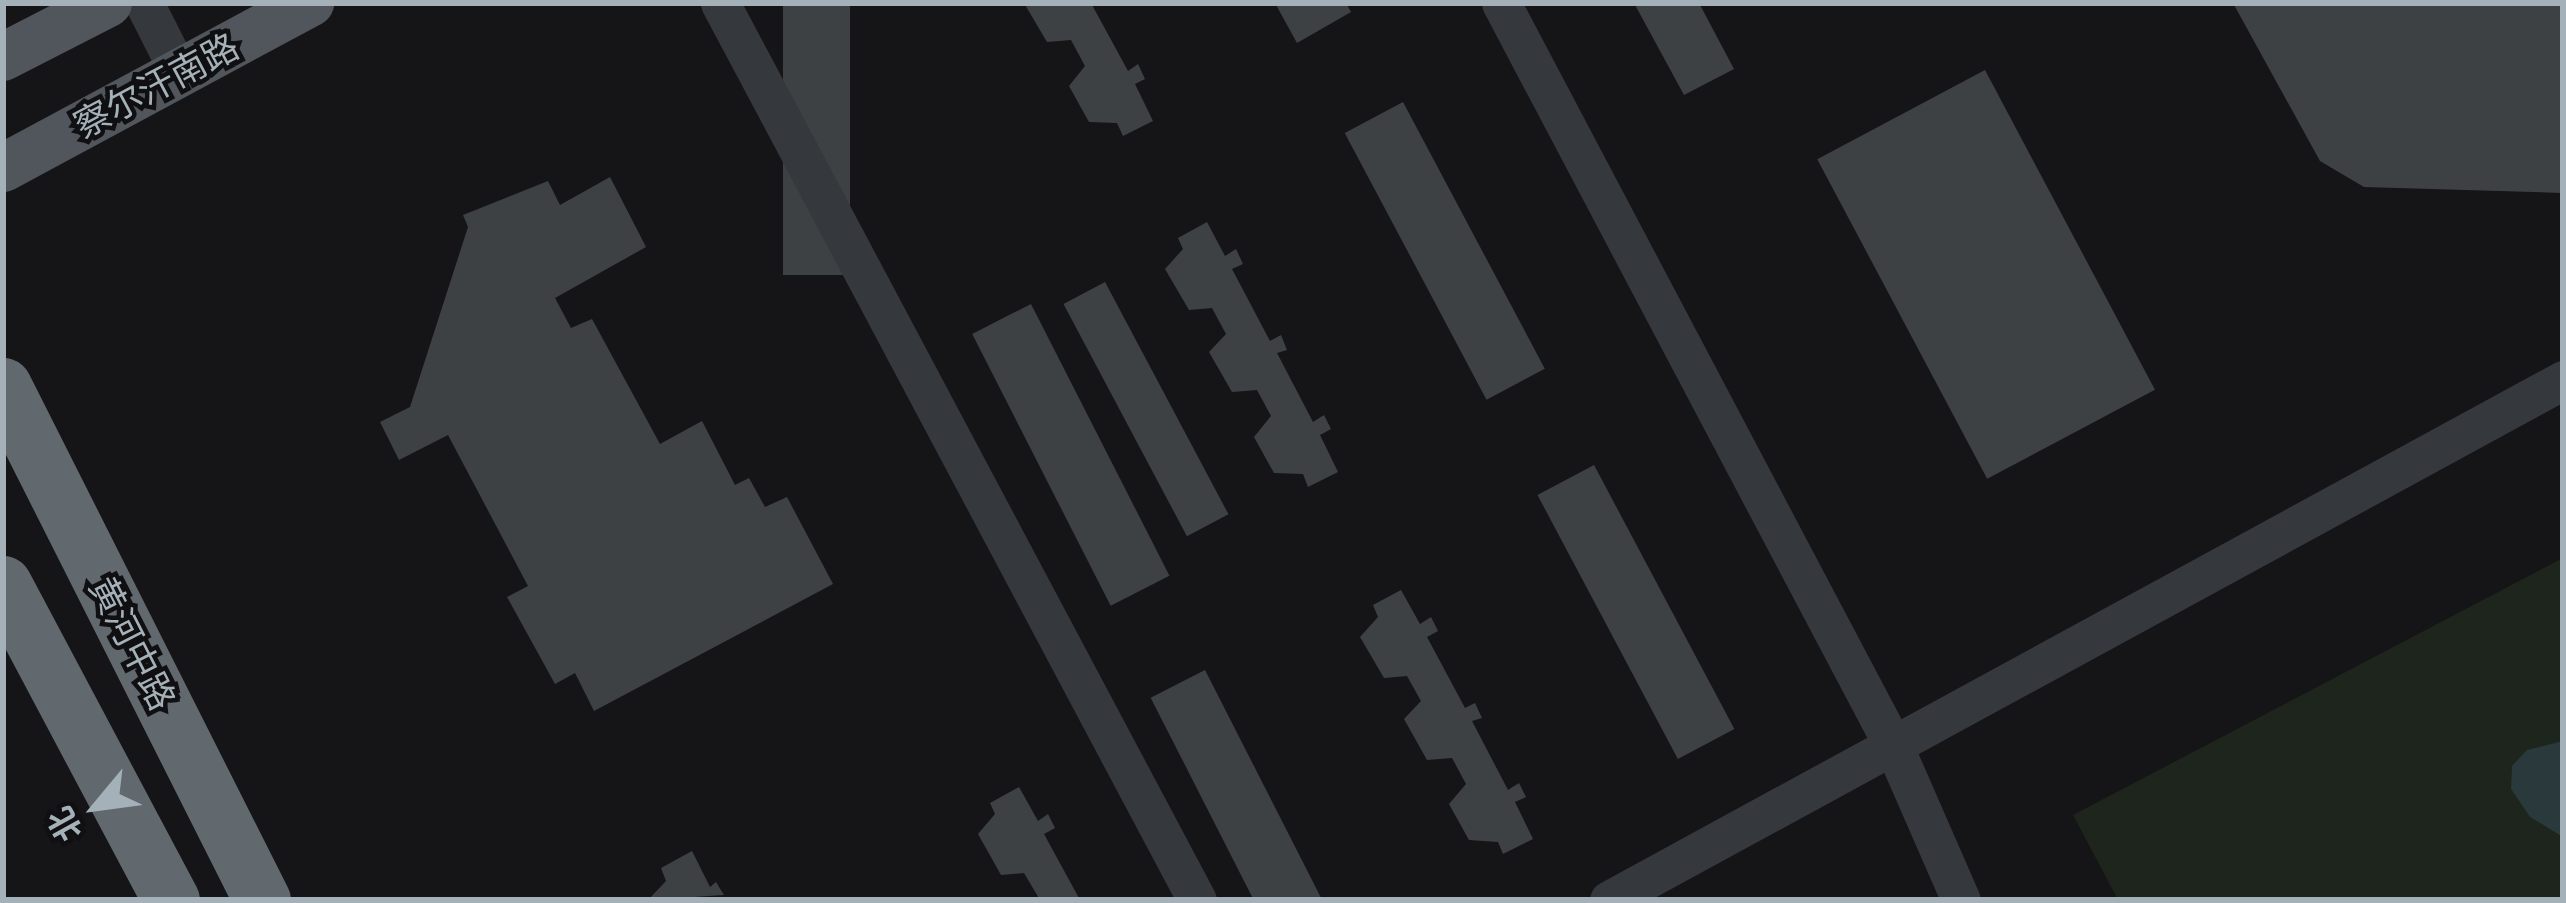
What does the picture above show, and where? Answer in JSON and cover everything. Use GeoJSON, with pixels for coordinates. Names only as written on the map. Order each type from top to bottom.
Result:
{"type":"FeatureCollection","features":[{"type":"Feature","properties":{"kind":"highway","name":"黄河中路"},"geometry":{"type":"LineString","coordinates":[[3,386],[262,900]]}},
{"type":"Feature","properties":{"kind":"highway"},"geometry":{"type":"LineString","coordinates":[[3,584],[171,900]]}},
{"type":"Feature","properties":{"kind":"main road"},"geometry":{"type":"LineString","coordinates":[[3,57],[107,3]]}},
{"type":"Feature","properties":{"kind":"main road","name":"察尔汗南路"},"geometry":{"type":"LineString","coordinates":[[3,169],[310,3]]}},
{"type":"Feature","properties":{"kind":"street"},"geometry":{"type":"LineString","coordinates":[[144,3],[179,72]]}},
{"type":"Feature","properties":{"kind":"street"},"geometry":{"type":"LineString","coordinates":[[720,3],[1198,900]]}},
{"type":"Feature","properties":{"kind":"street"},"geometry":{"type":"LineString","coordinates":[[1501,3],[1894,747],[1960,900]]}},
{"type":"Feature","properties":{"kind":"street"},"geometry":{"type":"LineString","coordinates":[[1609,900],[2563,380]]}},
{"type":"Feature","properties":{"kind":"shaded area"},"geometry":{"type":"Polygon","coordinates":[[[2563,558],[2563,900],[2118,900],[2073,815],[2563,558]]]}},
{"type":"Feature","properties":{"kind":"shaded area"},"geometry":{"type":"Polygon","coordinates":[[[2563,741],[2563,837],[2530,817],[2511,789],[2512,766],[2527,750],[2563,741]]]}},
{"type":"Feature","properties":{"kind":"building"},"geometry":{"type":"Polygon","coordinates":[[[783,3],[850,3],[850,275],[783,275],[783,3]]]}},
{"type":"Feature","properties":{"kind":"building"},"geometry":{"type":"Polygon","coordinates":[[[1024,3],[1091,3],[1128,71],[1138,64],[1145,79],[1135,84],[1153,121],[1123,136],[1117,123],[1089,122],[1069,86],[1085,66],[1071,40],[1047,42],[1024,3]]]}},
{"type":"Feature","properties":{"kind":"building"},"geometry":{"type":"Polygon","coordinates":[[[1275,3],[1346,3],[1351,12],[1297,43],[1275,3]]]}},
{"type":"Feature","properties":{"kind":"building"},"geometry":{"type":"Polygon","coordinates":[[[1634,3],[1699,3],[1734,69],[1684,95],[1634,3]]]}},
{"type":"Feature","properties":{"kind":"building"},"geometry":{"type":"Polygon","coordinates":[[[2233,3],[2563,3],[2563,193],[2364,187],[2320,161],[2233,3]]]}},
{"type":"Feature","properties":{"kind":"building"},"geometry":{"type":"Polygon","coordinates":[[[1985,70],[2155,390],[1987,479],[1817,159],[1985,70]]]}},
{"type":"Feature","properties":{"kind":"building"},"geometry":{"type":"Polygon","coordinates":[[[1403,102],[1545,369],[1487,400],[1345,133],[1403,102]]]}},
{"type":"Feature","properties":{"kind":"building"},"geometry":{"type":"Polygon","coordinates":[[[610,177],[646,247],[555,298],[571,328],[592,319],[660,444],[702,421],[735,485],[749,478],[765,507],[787,497],[833,584],[594,711],[575,673],[555,684],[507,597],[528,586],[448,435],[399,460],[380,422],[410,407],[468,227],[463,215],[548,181],[560,205],[610,177]]]}},
{"type":"Feature","properties":{"kind":"building"},"geometry":{"type":"Polygon","coordinates":[[[1207,222],[1225,256],[1236,249],[1243,264],[1232,269],[1270,341],[1281,335],[1287,350],[1277,353],[1313,422],[1324,415],[1331,429],[1320,435],[1338,472],[1308,487],[1303,474],[1274,473],[1254,437],[1271,416],[1257,390],[1232,392],[1209,352],[1226,334],[1212,308],[1189,310],[1165,269],[1183,249],[1178,238],[1207,222]]]}},
{"type":"Feature","properties":{"kind":"building"},"geometry":{"type":"Polygon","coordinates":[[[1105,282],[1228,514],[1187,536],[1064,304],[1105,282]]]}},
{"type":"Feature","properties":{"kind":"building"},"geometry":{"type":"Polygon","coordinates":[[[1031,304],[1169,576],[1111,606],[972,334],[1031,304]]]}},
{"type":"Feature","properties":{"kind":"building"},"geometry":{"type":"Polygon","coordinates":[[[1594,465],[1734,729],[1678,759],[1537,495],[1594,465]]]}},
{"type":"Feature","properties":{"kind":"building"},"geometry":{"type":"Polygon","coordinates":[[[1401,590],[1420,624],[1431,617],[1438,631],[1427,637],[1465,708],[1475,703],[1482,718],[1472,721],[1508,790],[1519,783],[1526,797],[1515,802],[1533,839],[1503,854],[1498,842],[1469,840],[1449,804],[1466,784],[1452,758],[1427,760],[1404,719],[1421,701],[1407,676],[1384,678],[1360,637],[1378,617],[1373,605],[1401,590]]]}},
{"type":"Feature","properties":{"kind":"building"},"geometry":{"type":"Polygon","coordinates":[[[1205,670],[1322,900],[1254,900],[1151,698],[1205,670]]]}},
{"type":"Feature","properties":{"kind":"building"},"geometry":{"type":"Polygon","coordinates":[[[1019,787],[1038,821],[1048,814],[1055,828],[1044,834],[1080,900],[1040,900],[1024,873],[1001,875],[978,834],[995,814],[990,803],[1019,787]]]}},
{"type":"Feature","properties":{"kind":"building"},"geometry":{"type":"Polygon","coordinates":[[[692,851],[710,887],[716,882],[724,895],[648,900],[666,881],[661,868],[692,851]]]}}]}
